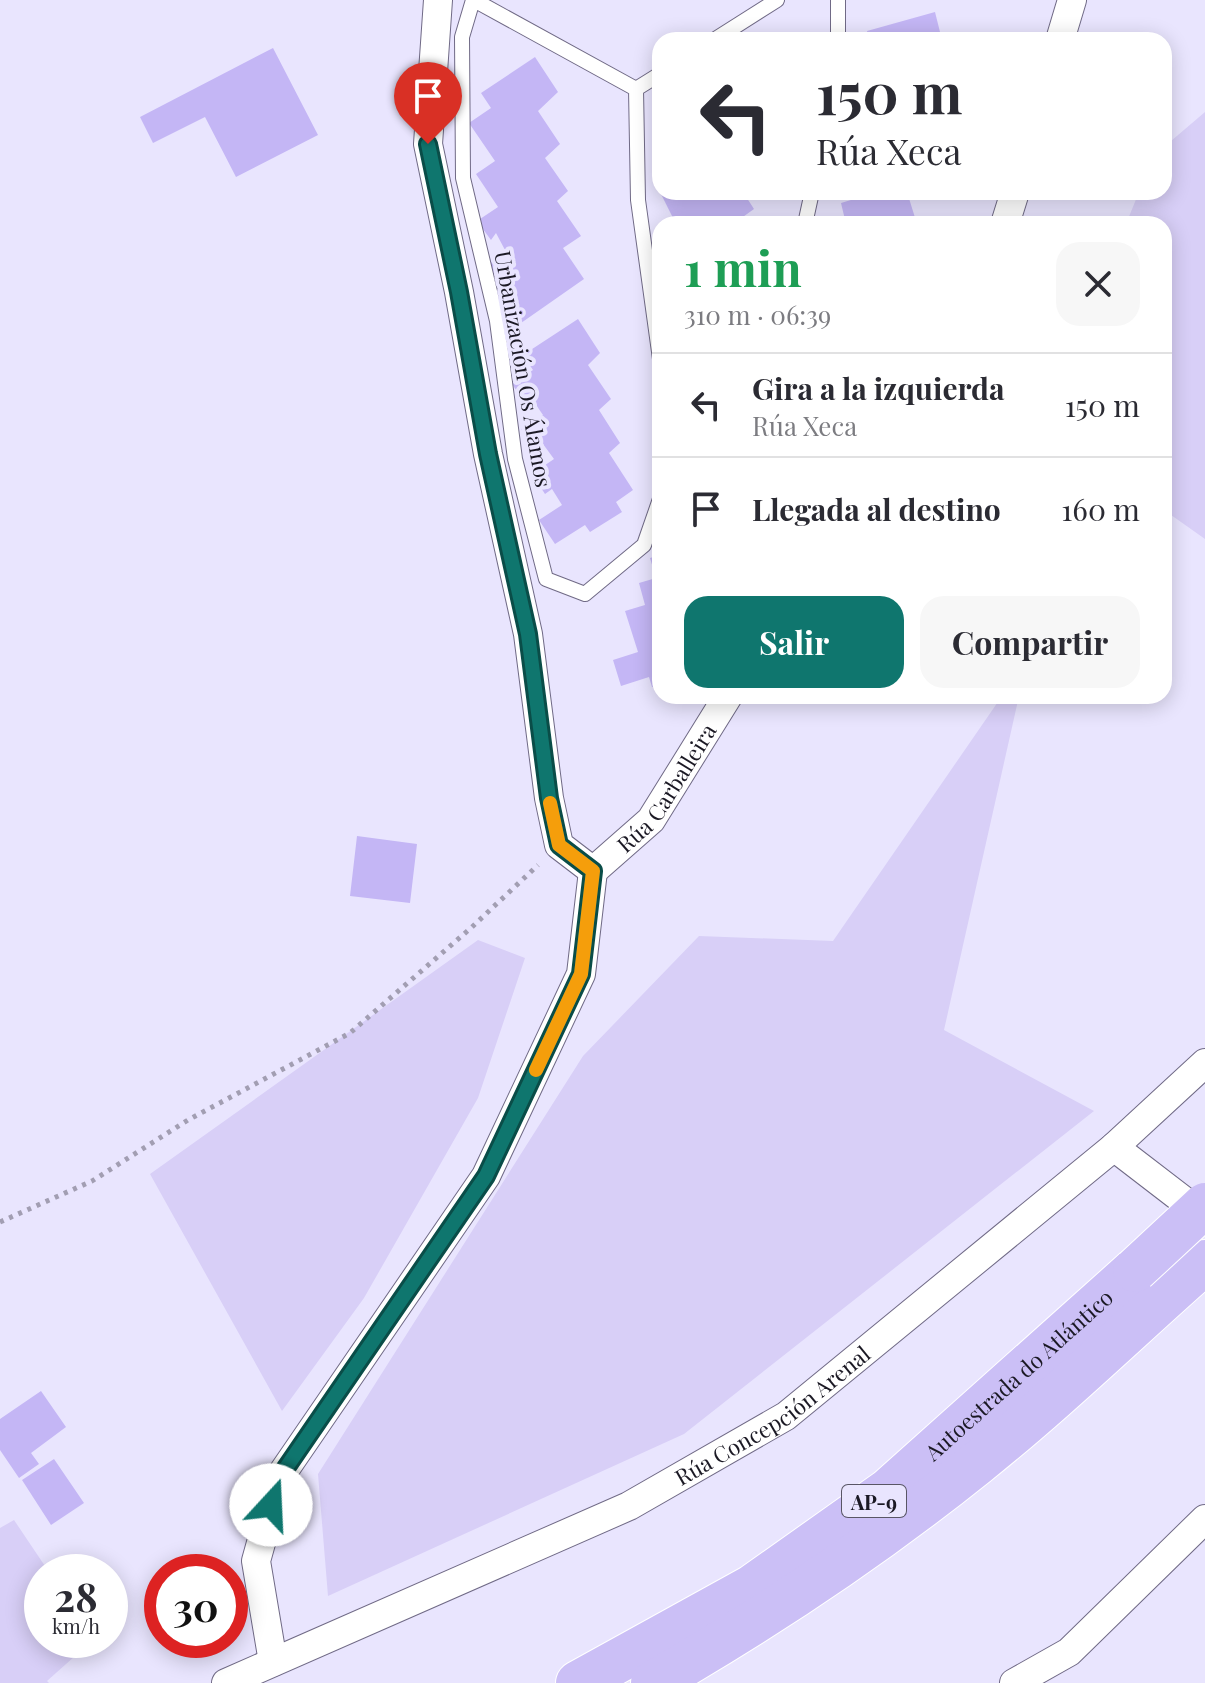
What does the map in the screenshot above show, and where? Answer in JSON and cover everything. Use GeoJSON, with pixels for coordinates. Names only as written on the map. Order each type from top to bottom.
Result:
{"type":"FeatureCollection","features":[{"type":"Feature","properties":{"kind":"highway","name":"Autoestrada do Atlántico"},"geometry":{"type":"LineString","coordinates":[[578,1683],[752,1587],[889,1490],[1205,1205]]}},
{"type":"Feature","properties":{"kind":"highway","name":"Autoestrada do Atlántico"},"geometry":{"type":"LineString","coordinates":[[653,1683],[740,1633],[862,1551],[978,1463],[1190,1275]]}},
{"type":"Feature","properties":{"kind":"street"},"geometry":{"type":"LineString","coordinates":[[273,1662],[256,1561],[279,1478],[486,1176],[581,974],[593,871],[559,845],[549,798],[528,634],[488,454],[428,144],[438,0]]}},
{"type":"Feature","properties":{"kind":"street"},"geometry":{"type":"LineString","coordinates":[[1062,32],[1072,0]]}},
{"type":"Feature","properties":{"kind":"street","name":"Rúa Carballeira"},"geometry":{"type":"LineString","coordinates":[[593,871],[651,820],[723,704]]}},
{"type":"Feature","properties":{"kind":"street","name":"Rúa Concepción Arenal"},"geometry":{"type":"LineString","coordinates":[[226,1683],[629,1506],[786,1416],[1114,1147],[1205,1063]]}},
{"type":"Feature","properties":{"kind":"street"},"geometry":{"type":"LineString","coordinates":[[1114,1147],[1205,1217]]}},
{"type":"Feature","properties":{"kind":"street"},"geometry":{"type":"LineString","coordinates":[[1014,1683],[1069,1652],[1205,1519]]}},
{"type":"Feature","properties":{"kind":"lane","name":"Urbanización Os Álamos"},"geometry":{"type":"LineString","coordinates":[[636,89],[473,0],[462,37],[463,178],[497,321],[515,459],[546,579],[585,594],[644,545],[652,522]]}},
{"type":"Feature","properties":{"kind":"lane"},"geometry":{"type":"LineString","coordinates":[[727,32],[777,0]]}},
{"type":"Feature","properties":{"kind":"lane"},"geometry":{"type":"LineString","coordinates":[[838,0],[838,32]]}},
{"type":"Feature","properties":{"kind":"lane"},"geometry":{"type":"LineString","coordinates":[[652,79],[636,89],[638,200],[652,301]]}},
{"type":"Feature","properties":{"kind":"path"},"geometry":{"type":"LineString","coordinates":[[0,1222],[92,1181],[188,1120],[350,1033],[472,927],[559,845]]}},
{"type":"Feature","properties":{"kind":"shaded area"},"geometry":{"type":"Polygon","coordinates":[[[1205,112],[1205,539],[1172,516],[1172,216],[1129,216],[1136,200],[1172,200],[1172,140],[1205,112]]]}},
{"type":"Feature","properties":{"kind":"shaded area"},"geometry":{"type":"Polygon","coordinates":[[[996,704],[1017,704],[944,1030],[1094,1111],[684,1434],[328,1596],[318,1474],[583,1056],[699,936],[833,941],[996,704]]]}},
{"type":"Feature","properties":{"kind":"shaded area"},"geometry":{"type":"Polygon","coordinates":[[[478,940],[525,958],[478,1098],[364,1298],[282,1411],[150,1174],[478,940]]]}},
{"type":"Feature","properties":{"kind":"shaded area"},"geometry":{"type":"Polygon","coordinates":[[[14,1520],[37,1554],[24,1554],[24,1658],[73,1658],[47,1681],[49,1683],[0,1683],[0,1528],[14,1520]]]}},
{"type":"Feature","properties":{"kind":"building"},"geometry":{"type":"Polygon","coordinates":[[[935,12],[940,32],[867,32],[935,12]]]}},
{"type":"Feature","properties":{"kind":"building"},"geometry":{"type":"Polygon","coordinates":[[[273,48],[318,135],[236,177],[205,117],[153,143],[140,117],[273,48]]]}},
{"type":"Feature","properties":{"kind":"building"},"geometry":{"type":"Polygon","coordinates":[[[535,57],[558,92],[538,111],[560,144],[545,158],[568,191],[557,201],[581,236],[563,248],[584,279],[511,330],[500,309],[515,296],[507,282],[501,285],[489,264],[505,250],[496,233],[491,240],[477,221],[498,207],[476,174],[495,161],[469,123],[491,108],[481,93],[535,57]]]}},
{"type":"Feature","properties":{"kind":"building"},"geometry":{"type":"Polygon","coordinates":[[[664,200],[748,200],[754,209],[744,216],[672,216],[664,200]]]}},
{"type":"Feature","properties":{"kind":"building"},"geometry":{"type":"Polygon","coordinates":[[[851,200],[910,200],[914,216],[844,216],[841,203],[851,200]]]}},
{"type":"Feature","properties":{"kind":"building"},"geometry":{"type":"Polygon","coordinates":[[[578,319],[600,353],[588,365],[611,399],[599,410],[620,443],[609,453],[633,490],[616,502],[622,512],[590,532],[585,525],[555,544],[539,520],[562,505],[552,489],[545,494],[532,474],[554,459],[543,444],[535,449],[521,429],[543,415],[532,399],[525,403],[512,384],[533,370],[523,355],[578,319]]]}},
{"type":"Feature","properties":{"kind":"building"},"geometry":{"type":"Polygon","coordinates":[[[652,579],[652,687],[649,677],[621,686],[613,660],[638,652],[625,611],[645,605],[639,583],[652,579]]]}},
{"type":"Feature","properties":{"kind":"building"},"geometry":{"type":"Polygon","coordinates":[[[357,836],[417,844],[410,903],[350,896],[357,836]]]}},
{"type":"Feature","properties":{"kind":"building"},"geometry":{"type":"Polygon","coordinates":[[[41,1391],[66,1427],[31,1453],[39,1464],[19,1478],[0,1450],[0,1419],[41,1391]]]}},
{"type":"Feature","properties":{"kind":"building"},"geometry":{"type":"Polygon","coordinates":[[[54,1459],[84,1503],[51,1525],[22,1480],[54,1459]]]}},
{"type":"Feature","properties":{"kind":"slow traffic"},"geometry":{"type":"LineString","coordinates":[[536,1070],[581,974],[593,871],[559,845],[550,803]]}},
{"type":"Feature","properties":{"kind":"route"},"geometry":{"type":"LineString","coordinates":[[271,1505],[279,1478],[486,1176],[581,974],[593,871],[559,845],[549,798],[528,634],[488,454],[428,144]]}}]}
